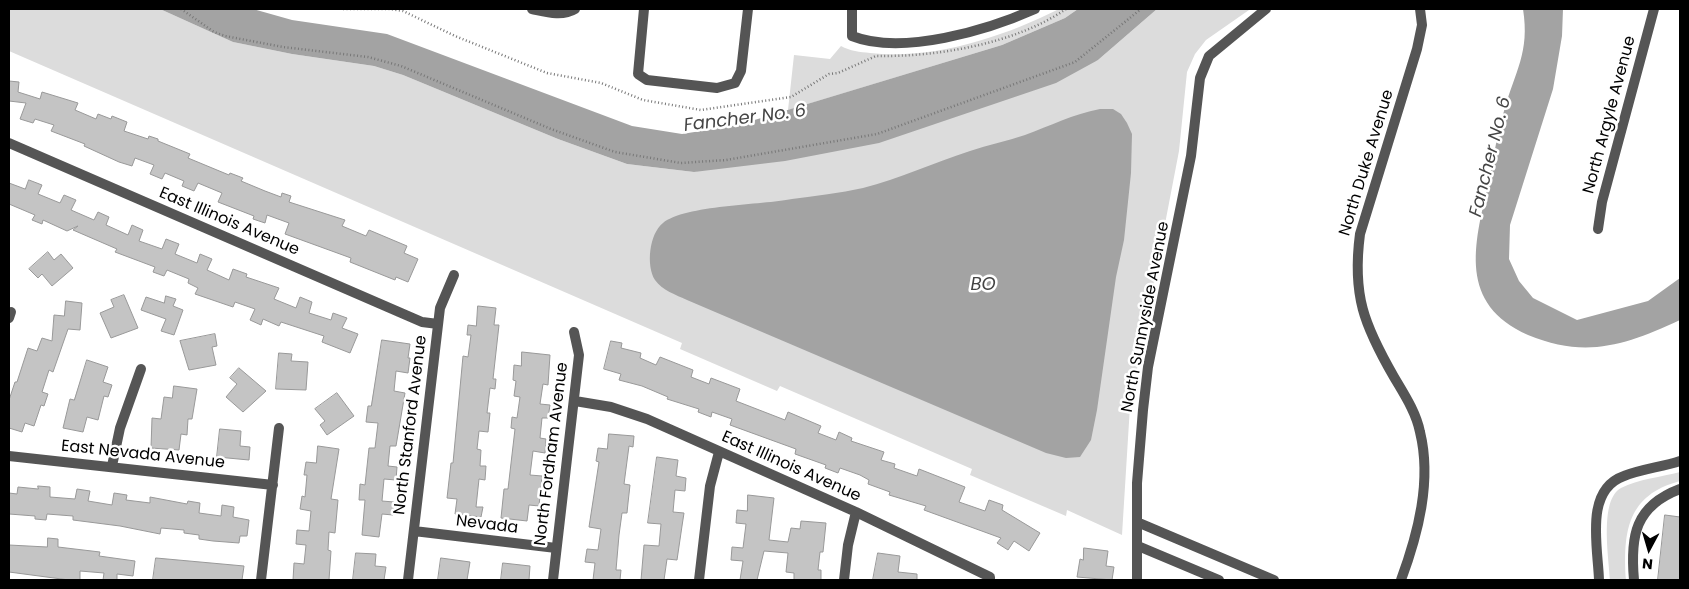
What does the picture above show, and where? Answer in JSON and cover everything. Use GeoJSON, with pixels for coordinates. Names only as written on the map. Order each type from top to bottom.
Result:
{"type":"FeatureCollection","features":[{"type":"Feature","properties":{"kind":"street"},"geometry":{"type":"LineString","coordinates":[[532,9],[550,13],[569,13],[575,9]]}},
{"type":"Feature","properties":{"kind":"street"},"geometry":{"type":"LineString","coordinates":[[644,9],[638,74],[647,80],[717,88],[735,83],[741,72],[748,9]]}},
{"type":"Feature","properties":{"kind":"street"},"geometry":{"type":"LineString","coordinates":[[852,9],[852,36],[874,42],[916,41],[940,38],[996,24],[1035,9]]}},
{"type":"Feature","properties":{"kind":"street","name":"North Sunnyside Avenue"},"geometry":{"type":"LineString","coordinates":[[1137,580],[1139,448],[1148,367],[1183,201],[1191,156],[1200,78],[1205,62],[1216,49],[1247,27],[1266,9]]}},
{"type":"Feature","properties":{"kind":"street","name":"North Duke Avenue"},"geometry":{"type":"LineString","coordinates":[[1401,580],[1412,549],[1419,520],[1424,461],[1420,431],[1411,407],[1376,344],[1363,315],[1357,288],[1356,261],[1360,234],[1417,49],[1422,25],[1420,9]]}},
{"type":"Feature","properties":{"kind":"street","name":"North Argyle Avenue"},"geometry":{"type":"LineString","coordinates":[[1598,229],[1602,202],[1654,9]]}},
{"type":"Feature","properties":{"kind":"street","name":"East Illinois Avenue"},"geometry":{"type":"LineString","coordinates":[[9,143],[422,322],[438,324]]}},
{"type":"Feature","properties":{"kind":"street","name":"North Stanford Avenue"},"geometry":{"type":"LineString","coordinates":[[408,580],[438,324],[445,291],[454,275]]}},
{"type":"Feature","properties":{"kind":"street","name":"North Fordham Avenue"},"geometry":{"type":"LineString","coordinates":[[553,580],[579,355],[574,332]]}},
{"type":"Feature","properties":{"kind":"street"},"geometry":{"type":"LineString","coordinates":[[112,466],[120,428],[140,369]]}},
{"type":"Feature","properties":{"kind":"street","name":"East Illinois Avenue"},"geometry":{"type":"LineString","coordinates":[[575,401],[611,407],[647,419],[856,512],[990,579]]}},
{"type":"Feature","properties":{"kind":"street"},"geometry":{"type":"LineString","coordinates":[[261,580],[279,428]]}},
{"type":"Feature","properties":{"kind":"street"},"geometry":{"type":"LineString","coordinates":[[699,580],[710,486],[719,452]]}},
{"type":"Feature","properties":{"kind":"street","name":"East Nevada Avenue"},"geometry":{"type":"LineString","coordinates":[[9,456],[273,485]]}},
{"type":"Feature","properties":{"kind":"street"},"geometry":{"type":"LineString","coordinates":[[1599,580],[1597,518],[1602,492],[1614,480],[1624,476],[1680,461]]}},
{"type":"Feature","properties":{"kind":"street"},"geometry":{"type":"LineString","coordinates":[[1634,580],[1632,555],[1639,525],[1649,506],[1662,496],[1680,489]]}},
{"type":"Feature","properties":{"kind":"street"},"geometry":{"type":"LineString","coordinates":[[844,580],[848,545],[856,512]]}},
{"type":"Feature","properties":{"kind":"street"},"geometry":{"type":"LineString","coordinates":[[1137,522],[1274,580]]}},
{"type":"Feature","properties":{"kind":"street","name":"Nevada"},"geometry":{"type":"LineString","coordinates":[[414,531],[556,548]]}},
{"type":"Feature","properties":{"kind":"street"},"geometry":{"type":"LineString","coordinates":[[1138,546],[1218,580]]}},
{"type":"Feature","properties":{"kind":"path"},"geometry":{"type":"LineString","coordinates":[[181,9],[214,32],[225,36],[283,47],[368,56],[401,66],[551,129],[615,152],[681,163],[726,160],[877,134],[1075,62],[1141,9]]}},
{"type":"Feature","properties":{"kind":"path"},"geometry":{"type":"LineString","coordinates":[[343,9],[390,9],[403,11],[455,36],[540,70],[601,83],[643,100],[701,110],[791,97],[829,74],[838,73],[876,56],[923,55],[986,42],[1023,30],[1054,17],[1066,9]]}},
{"type":"Feature","properties":{"kind":"shaded area"},"geometry":{"type":"Polygon","coordinates":[[[9,9],[160,9],[233,42],[292,54],[374,66],[403,75],[558,139],[627,164],[694,172],[1098,60],[1157,9],[1249,10],[1206,40],[1195,54],[1187,72],[1179,151],[1130,406],[1122,535],[1067,510],[1066,516],[970,475],[972,469],[780,386],[777,391],[680,349],[682,343],[9,51],[9,9]]]}},
{"type":"Feature","properties":{"kind":"shaded area"},"geometry":{"type":"Polygon","coordinates":[[[1059,9],[1078,9],[1065,18],[1002,45],[788,110],[794,55],[830,59],[841,46],[859,52],[894,54],[943,50],[1015,29],[1059,9]]]}},
{"type":"Feature","properties":{"kind":"shaded area"},"geometry":{"type":"Polygon","coordinates":[[[1680,472],[1680,481],[1662,487],[1639,506],[1632,518],[1628,531],[1625,563],[1626,580],[1610,580],[1607,530],[1610,504],[1614,494],[1621,488],[1635,482],[1680,472]]]}},
{"type":"Feature","properties":{"kind":"water"},"geometry":{"type":"Polygon","coordinates":[[[160,9],[253,9],[292,20],[387,34],[632,126],[682,134],[738,125],[1002,45],[1065,18],[1078,9],[1157,9],[1098,60],[1056,83],[879,143],[785,161],[694,172],[627,164],[558,139],[403,75],[374,66],[292,54],[233,42],[160,9]]]}},
{"type":"Feature","properties":{"kind":"water"},"geometry":{"type":"Polygon","coordinates":[[[1523,9],[1563,9],[1562,36],[1553,89],[1510,225],[1509,259],[1519,281],[1533,298],[1577,320],[1648,301],[1680,278],[1680,320],[1623,342],[1605,346],[1569,346],[1528,335],[1506,322],[1490,307],[1481,290],[1476,271],[1479,229],[1497,138],[1523,50],[1525,24],[1523,9]]]}},
{"type":"Feature","properties":{"kind":"water","name":"BO"},"geometry":{"type":"Polygon","coordinates":[[[1100,109],[1113,109],[1121,114],[1127,123],[1132,134],[1131,173],[1124,240],[1116,277],[1097,410],[1091,440],[1080,457],[1066,458],[1046,453],[687,300],[661,287],[652,274],[650,250],[652,242],[658,228],[674,217],[706,209],[779,201],[863,188],[970,151],[1025,135],[1080,114],[1100,109]]]}},
{"type":"Feature","properties":{"kind":"building"},"geometry":{"type":"Polygon","coordinates":[[[9,81],[19,82],[18,92],[40,99],[42,92],[78,103],[75,110],[96,119],[98,114],[111,119],[112,116],[127,122],[124,131],[148,139],[149,136],[158,139],[158,141],[190,154],[188,158],[229,175],[230,173],[243,178],[241,181],[281,197],[282,193],[291,196],[289,202],[345,220],[342,226],[366,236],[369,230],[407,246],[404,253],[418,259],[408,282],[396,277],[395,280],[350,262],[351,258],[285,234],[289,223],[267,215],[265,223],[253,219],[254,216],[218,202],[222,193],[198,183],[194,191],[182,186],[184,181],[165,173],[162,179],[150,174],[154,165],[135,158],[132,166],[119,162],[84,146],[85,144],[51,131],[54,125],[35,119],[33,123],[20,119],[26,103],[9,101],[9,81]]]}},
{"type":"Feature","properties":{"kind":"building"},"geometry":{"type":"Polygon","coordinates":[[[29,180],[42,185],[38,194],[60,203],[64,195],[76,200],[71,210],[94,220],[98,212],[109,217],[106,225],[128,235],[132,225],[143,230],[139,241],[162,249],[166,239],[179,244],[175,254],[197,263],[200,254],[212,259],[207,270],[229,280],[233,269],[247,274],[246,277],[279,288],[274,299],[296,308],[300,297],[312,302],[309,313],[331,320],[333,313],[347,318],[342,328],[358,334],[350,353],[322,342],[324,336],[281,322],[279,326],[263,319],[261,325],[250,320],[255,309],[235,302],[233,307],[195,294],[198,288],[188,283],[189,279],[167,270],[164,276],[153,272],[155,267],[115,252],[117,249],[73,230],[78,226],[67,231],[43,220],[42,224],[32,220],[35,215],[9,204],[9,183],[25,189],[29,180]]]}},
{"type":"Feature","properties":{"kind":"building"},"geometry":{"type":"Polygon","coordinates":[[[48,252],[54,260],[61,254],[73,268],[52,286],[42,274],[38,278],[29,269],[48,252]]]}},
{"type":"Feature","properties":{"kind":"building"},"geometry":{"type":"Polygon","coordinates":[[[124,295],[138,328],[111,338],[100,313],[114,307],[111,300],[124,295]]]}},
{"type":"Feature","properties":{"kind":"building"},"geometry":{"type":"Polygon","coordinates":[[[166,296],[176,299],[173,306],[183,310],[174,335],[161,331],[166,319],[141,310],[146,297],[164,303],[166,296]]]}},
{"type":"Feature","properties":{"kind":"building"},"geometry":{"type":"Polygon","coordinates":[[[66,301],[82,303],[80,330],[68,329],[53,372],[49,370],[42,392],[48,394],[44,406],[41,405],[34,426],[25,423],[22,432],[9,428],[9,400],[28,348],[37,351],[42,338],[52,341],[54,315],[64,316],[66,301]]]}},
{"type":"Feature","properties":{"kind":"building"},"geometry":{"type":"Polygon","coordinates":[[[478,306],[496,308],[494,325],[499,325],[493,379],[496,379],[495,389],[490,388],[487,413],[490,413],[488,432],[479,431],[477,449],[481,450],[480,466],[486,466],[485,480],[479,479],[476,507],[483,507],[481,517],[455,514],[457,499],[447,498],[451,463],[453,463],[463,356],[468,357],[471,335],[467,335],[468,325],[476,326],[478,306]]]}},
{"type":"Feature","properties":{"kind":"building"},"geometry":{"type":"Polygon","coordinates":[[[215,334],[217,346],[212,347],[216,365],[189,370],[180,341],[215,334]]]}},
{"type":"Feature","properties":{"kind":"building"},"geometry":{"type":"Polygon","coordinates":[[[382,340],[410,344],[408,358],[410,358],[408,373],[396,371],[394,391],[405,393],[396,446],[390,446],[388,466],[397,467],[396,480],[384,479],[382,501],[394,502],[393,515],[382,514],[379,537],[362,535],[365,500],[359,500],[360,484],[365,485],[369,448],[375,448],[378,423],[366,422],[368,406],[371,406],[382,340]]]}},
{"type":"Feature","properties":{"kind":"building"},"geometry":{"type":"Polygon","coordinates":[[[611,341],[622,343],[621,348],[641,353],[640,358],[656,365],[660,357],[693,370],[691,377],[709,384],[711,378],[740,389],[736,401],[785,420],[788,412],[821,426],[818,433],[836,440],[839,432],[852,438],[851,441],[884,452],[881,460],[895,464],[894,468],[917,476],[919,469],[965,487],[959,502],[985,511],[989,500],[1003,505],[1002,510],[1040,533],[1029,551],[1014,541],[1008,550],[997,543],[1001,538],[924,510],[926,506],[889,495],[890,492],[868,484],[869,480],[860,475],[840,468],[838,473],[825,468],[826,465],[795,454],[796,449],[730,425],[732,419],[712,412],[711,417],[698,412],[699,409],[667,399],[668,397],[642,386],[619,380],[621,374],[604,369],[611,341]]]}},
{"type":"Feature","properties":{"kind":"building"},"geometry":{"type":"Polygon","coordinates":[[[522,352],[550,355],[548,385],[543,384],[540,404],[550,405],[548,418],[542,418],[540,438],[546,439],[545,453],[533,451],[530,475],[542,476],[539,506],[529,505],[527,521],[501,518],[504,489],[508,489],[515,429],[511,428],[512,417],[517,418],[520,397],[514,396],[516,381],[513,380],[514,365],[521,366],[522,352]]]}},
{"type":"Feature","properties":{"kind":"building"},"geometry":{"type":"Polygon","coordinates":[[[279,353],[292,354],[291,361],[308,362],[306,390],[276,389],[279,353]]]}},
{"type":"Feature","properties":{"kind":"building"},"geometry":{"type":"Polygon","coordinates":[[[87,360],[108,367],[103,382],[112,385],[108,397],[104,396],[98,420],[87,417],[83,432],[63,428],[70,399],[74,400],[87,360]]]}},
{"type":"Feature","properties":{"kind":"building"},"geometry":{"type":"Polygon","coordinates":[[[239,368],[266,391],[243,412],[226,397],[237,384],[230,378],[239,368]]]}},
{"type":"Feature","properties":{"kind":"building"},"geometry":{"type":"Polygon","coordinates":[[[174,386],[197,389],[192,419],[188,419],[187,435],[181,434],[179,450],[151,448],[152,418],[161,419],[164,397],[172,398],[174,386]]]}},
{"type":"Feature","properties":{"kind":"building"},"geometry":{"type":"Polygon","coordinates":[[[337,393],[354,416],[327,435],[320,425],[325,421],[315,409],[337,393]]]}},
{"type":"Feature","properties":{"kind":"building"},"geometry":{"type":"Polygon","coordinates":[[[220,429],[241,431],[240,446],[250,447],[249,460],[217,457],[220,429]]]}},
{"type":"Feature","properties":{"kind":"building"},"geometry":{"type":"Polygon","coordinates":[[[609,434],[634,436],[633,447],[629,446],[624,484],[630,485],[627,513],[622,513],[619,535],[616,570],[621,570],[620,580],[593,580],[595,563],[585,562],[587,549],[598,550],[601,529],[589,527],[599,462],[596,461],[598,448],[607,449],[609,434]]]}},
{"type":"Feature","properties":{"kind":"building"},"geometry":{"type":"Polygon","coordinates":[[[318,446],[339,449],[331,499],[338,500],[335,533],[329,532],[328,550],[331,551],[329,580],[293,580],[294,563],[304,564],[306,545],[296,544],[297,530],[309,531],[311,511],[300,509],[302,496],[305,497],[307,475],[304,475],[306,462],[316,463],[318,446]]]}},
{"type":"Feature","properties":{"kind":"building"},"geometry":{"type":"Polygon","coordinates":[[[657,457],[678,460],[676,476],[686,478],[685,491],[675,490],[673,512],[684,513],[677,560],[667,559],[664,580],[641,580],[644,545],[659,546],[661,524],[648,523],[657,457]]]}},
{"type":"Feature","properties":{"kind":"building"},"geometry":{"type":"Polygon","coordinates":[[[38,486],[50,487],[50,497],[75,499],[77,489],[90,491],[88,501],[112,505],[114,493],[127,495],[126,500],[150,503],[150,497],[187,504],[188,501],[200,503],[199,513],[221,516],[222,505],[234,507],[233,517],[249,520],[247,536],[240,536],[239,543],[213,541],[199,539],[199,535],[184,533],[184,530],[161,528],[160,534],[120,526],[73,520],[73,516],[47,514],[46,520],[35,519],[35,516],[9,514],[9,493],[17,494],[18,487],[38,489],[38,486]]]}},
{"type":"Feature","properties":{"kind":"building"},"geometry":{"type":"Polygon","coordinates":[[[748,495],[774,498],[769,540],[788,542],[791,528],[800,529],[801,521],[826,523],[823,552],[820,552],[818,570],[821,570],[821,580],[794,580],[794,573],[786,572],[788,553],[764,551],[757,580],[740,580],[743,561],[731,560],[732,547],[743,548],[746,524],[736,523],[737,510],[747,511],[748,495]]]}},
{"type":"Feature","properties":{"kind":"building"},"geometry":{"type":"Polygon","coordinates":[[[1665,515],[1680,517],[1680,580],[1658,580],[1665,515]]]}},
{"type":"Feature","properties":{"kind":"building"},"geometry":{"type":"Polygon","coordinates":[[[48,538],[58,539],[58,547],[100,552],[99,556],[135,561],[133,576],[117,574],[117,580],[103,580],[104,573],[80,571],[80,580],[69,580],[9,572],[9,545],[47,547],[48,538]]]}},
{"type":"Feature","properties":{"kind":"building"},"geometry":{"type":"Polygon","coordinates":[[[1084,548],[1108,551],[1106,566],[1114,567],[1112,580],[1077,577],[1080,559],[1083,560],[1084,548]]]}},
{"type":"Feature","properties":{"kind":"building"},"geometry":{"type":"Polygon","coordinates":[[[356,553],[376,554],[375,566],[386,567],[384,580],[353,580],[356,553]]]}},
{"type":"Feature","properties":{"kind":"building"},"geometry":{"type":"Polygon","coordinates":[[[878,553],[900,556],[898,572],[917,574],[917,580],[873,580],[878,553]]]}},
{"type":"Feature","properties":{"kind":"building"},"geometry":{"type":"Polygon","coordinates":[[[156,558],[244,566],[242,580],[153,580],[156,558]]]}},
{"type":"Feature","properties":{"kind":"building"},"geometry":{"type":"Polygon","coordinates":[[[441,558],[470,562],[467,580],[438,580],[441,558]]]}},
{"type":"Feature","properties":{"kind":"building"},"geometry":{"type":"Polygon","coordinates":[[[503,563],[530,566],[529,580],[501,580],[503,563]]]}},
{"type":"Feature","properties":{"kind":"water label","name":"Fancher No. 6"},"geometry":{"type":"Point","coordinates":[745,119]}},
{"type":"Feature","properties":{"kind":"water label","name":"Fancher No. 6"},"geometry":{"type":"Point","coordinates":[1491,157]}}]}
